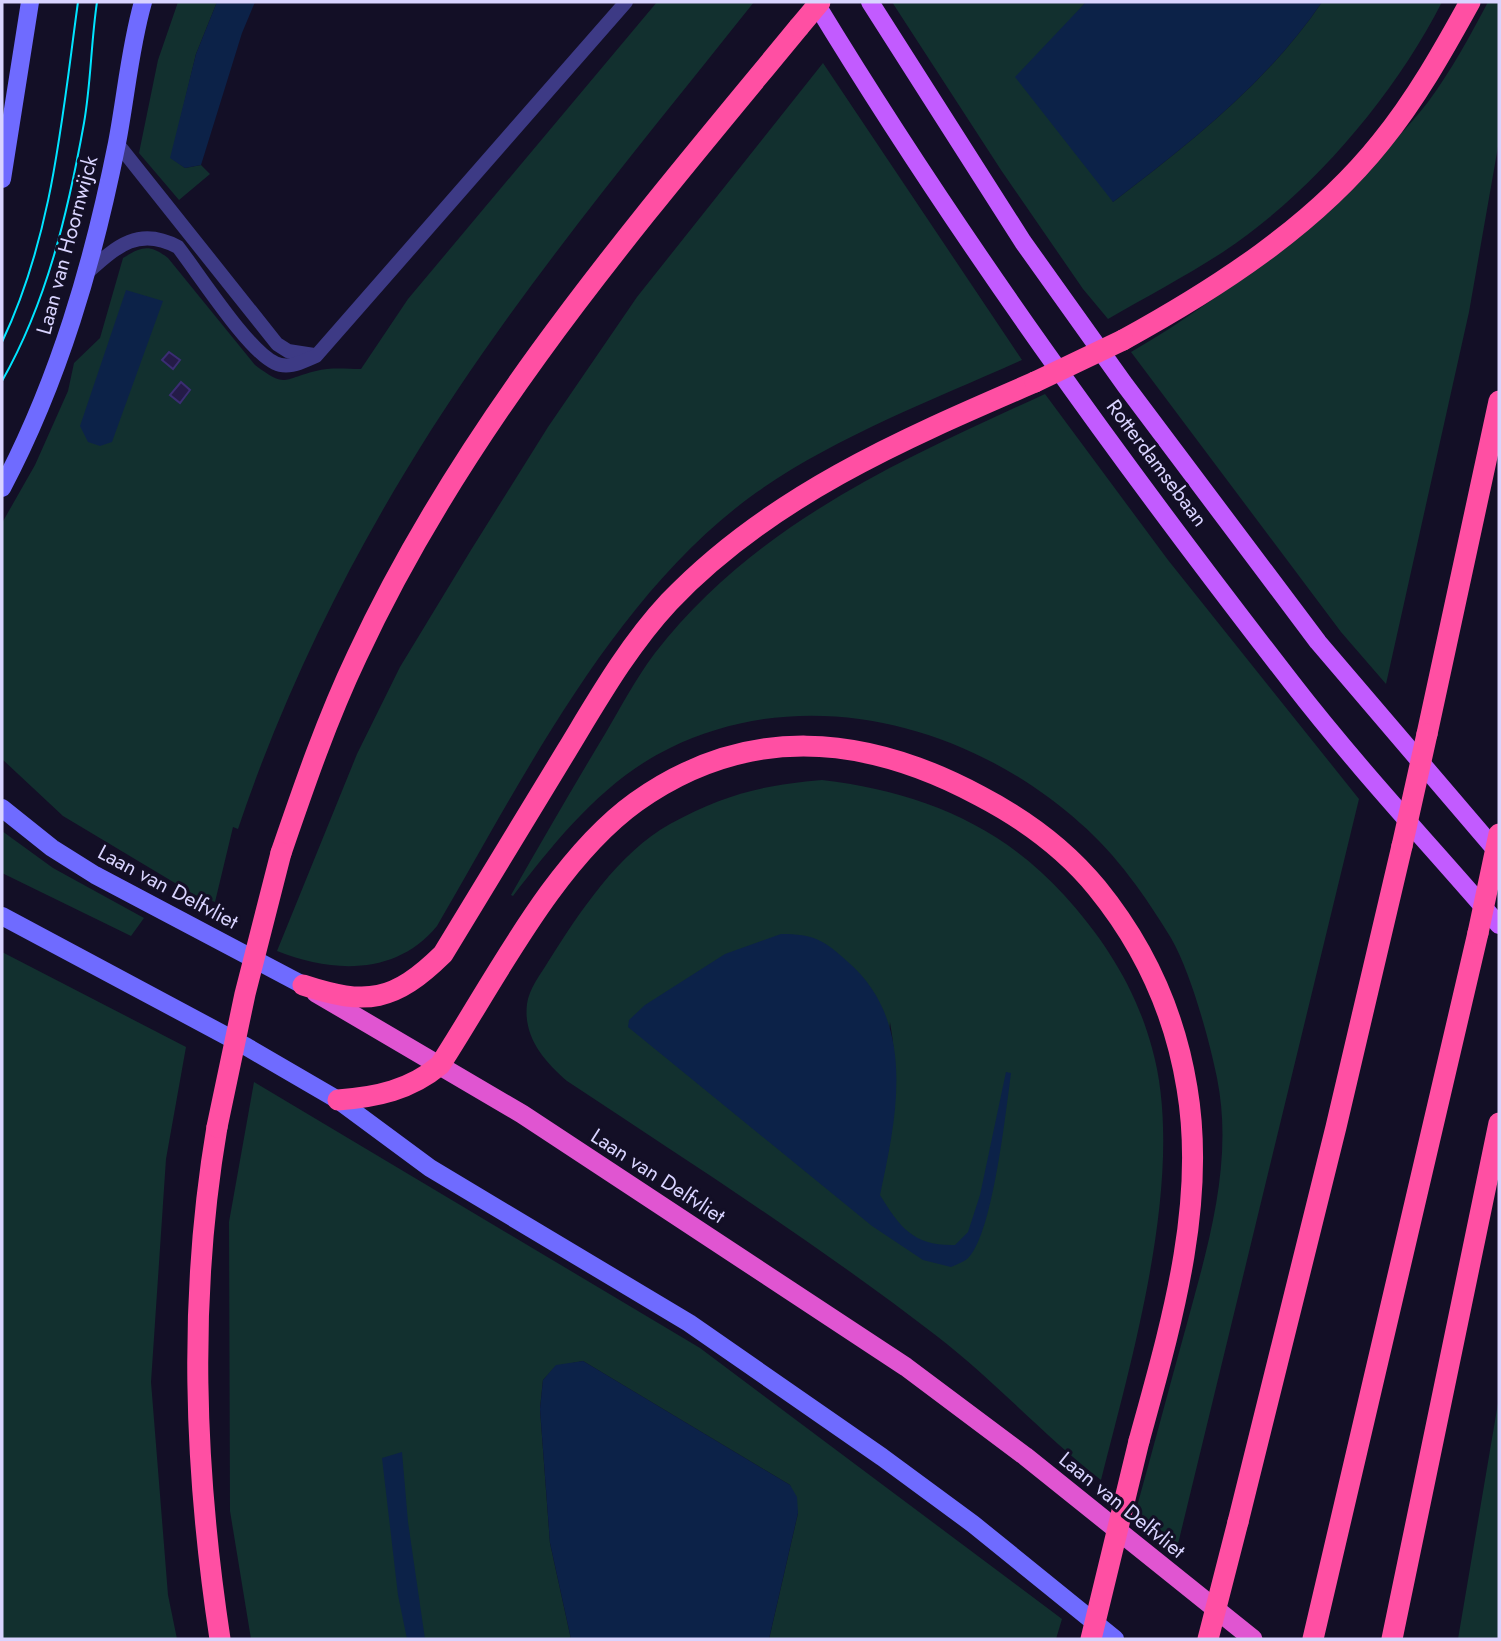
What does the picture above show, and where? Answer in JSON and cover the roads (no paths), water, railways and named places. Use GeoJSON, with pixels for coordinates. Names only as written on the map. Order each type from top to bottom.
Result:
{"type":"FeatureCollection","features":[{"type":"Feature","properties":{"kind":"highway"},"geometry":{"type":"LineString","coordinates":[[219,1639],[205,1543],[196,1391],[201,1245],[217,1127],[245,994],[281,853],[316,753],[357,655],[442,500],[512,388],[576,300],[818,2]]}},
{"type":"Feature","properties":{"kind":"highway"},"geometry":{"type":"LineString","coordinates":[[303,985],[339,997],[359,999],[385,994],[418,979],[443,954],[618,666],[669,603],[722,553],[789,502],[876,453],[1123,340],[1177,311],[1235,272],[1335,191],[1380,144],[1415,97],[1469,2]]}},
{"type":"Feature","properties":{"kind":"highway"},"geometry":{"type":"LineString","coordinates":[[1208,1639],[1333,1140],[1402,846],[1499,401]]}},
{"type":"Feature","properties":{"kind":"highway"},"geometry":{"type":"LineString","coordinates":[[338,1100],[373,1097],[425,1078],[440,1065],[564,875],[600,833],[635,803],[671,780],[747,752],[822,745],[900,759],[999,806],[1054,845],[1103,897],[1144,958],[1163,996],[1188,1091],[1191,1196],[1164,1349],[1091,1639]]}},
{"type":"Feature","properties":{"kind":"highway"},"geometry":{"type":"LineString","coordinates":[[1313,1639],[1499,834]]}},
{"type":"Feature","properties":{"kind":"highway","name":"Laan van Delfvliet"},"geometry":{"type":"LineString","coordinates":[[303,985],[440,1065],[591,1159],[906,1367],[1025,1456],[1253,1639]]}},
{"type":"Feature","properties":{"kind":"highway"},"geometry":{"type":"LineString","coordinates":[[1392,1639],[1499,1123]]}},
{"type":"Feature","properties":{"kind":"main road"},"geometry":{"type":"LineString","coordinates":[[2,179],[30,2]]}},
{"type":"Feature","properties":{"kind":"main road","name":"Laan van Hoornwijck"},"geometry":{"type":"LineString","coordinates":[[2,488],[60,358],[88,272],[117,143],[143,2]]}},
{"type":"Feature","properties":{"kind":"main road","name":"Rotterdamsebaan"},"geometry":{"type":"LineString","coordinates":[[818,2],[897,136],[988,270],[1106,433],[1294,685],[1499,925]]}},
{"type":"Feature","properties":{"kind":"main road","name":"Rotterdamsebaan"},"geometry":{"type":"LineString","coordinates":[[870,2],[1023,242],[1125,385],[1318,642],[1499,854]]}},
{"type":"Feature","properties":{"kind":"main road","name":"Laan van Delfvliet"},"geometry":{"type":"LineString","coordinates":[[2,808],[52,848],[95,875],[303,985]]}},
{"type":"Feature","properties":{"kind":"main road"},"geometry":{"type":"LineString","coordinates":[[2,916],[247,1047],[338,1100],[430,1168],[595,1264],[688,1322],[973,1524],[1115,1639]]}},
{"type":"Feature","properties":{"kind":"lane"},"geometry":{"type":"LineString","coordinates":[[88,272],[114,249],[141,237],[161,238],[178,247],[257,350],[276,364],[291,366],[316,356],[626,2]]}},
{"type":"Feature","properties":{"kind":"lane"},"geometry":{"type":"LineString","coordinates":[[117,143],[277,344],[288,351],[316,356]]}},
{"type":"Feature","properties":{"kind":"water"},"geometry":{"type":"Polygon","coordinates":[[[217,2],[255,2],[242,33],[201,165],[185,168],[170,158],[196,54],[217,2]]]}},
{"type":"Feature","properties":{"kind":"water"},"geometry":{"type":"Polygon","coordinates":[[[1086,2],[1322,2],[1277,59],[1226,110],[1113,202],[1015,77],[1086,2]]]}},
{"type":"Feature","properties":{"kind":"water"},"geometry":{"type":"Polygon","coordinates":[[[126,290],[163,301],[112,442],[100,446],[88,442],[80,426],[126,290]]]}},
{"type":"Feature","properties":{"kind":"water"},"geometry":{"type":"Polygon","coordinates":[[[781,934],[810,937],[832,948],[870,986],[884,1013],[893,1041],[896,1102],[880,1195],[894,1217],[910,1233],[929,1242],[955,1245],[968,1232],[980,1195],[1006,1072],[1011,1073],[992,1198],[977,1243],[963,1262],[951,1267],[923,1260],[872,1226],[628,1027],[629,1020],[645,1005],[725,954],[781,934]]]}},
{"type":"Feature","properties":{"kind":"water"},"geometry":{"type":"Polygon","coordinates":[[[583,1361],[790,1485],[797,1497],[798,1513],[769,1639],[571,1639],[550,1543],[540,1409],[543,1380],[556,1365],[583,1361]]]}},
{"type":"Feature","properties":{"kind":"water"},"geometry":{"type":"Polygon","coordinates":[[[402,1452],[408,1522],[425,1639],[407,1639],[398,1595],[382,1458],[402,1452]]]}},
{"type":"Feature","properties":{"kind":"tram line"},"geometry":{"type":"LineString","coordinates":[[2,342],[33,260],[44,218],[60,132],[78,2]]}},
{"type":"Feature","properties":{"kind":"tram line"},"geometry":{"type":"LineString","coordinates":[[2,381],[32,320],[63,223],[84,123],[97,2]]}}]}
